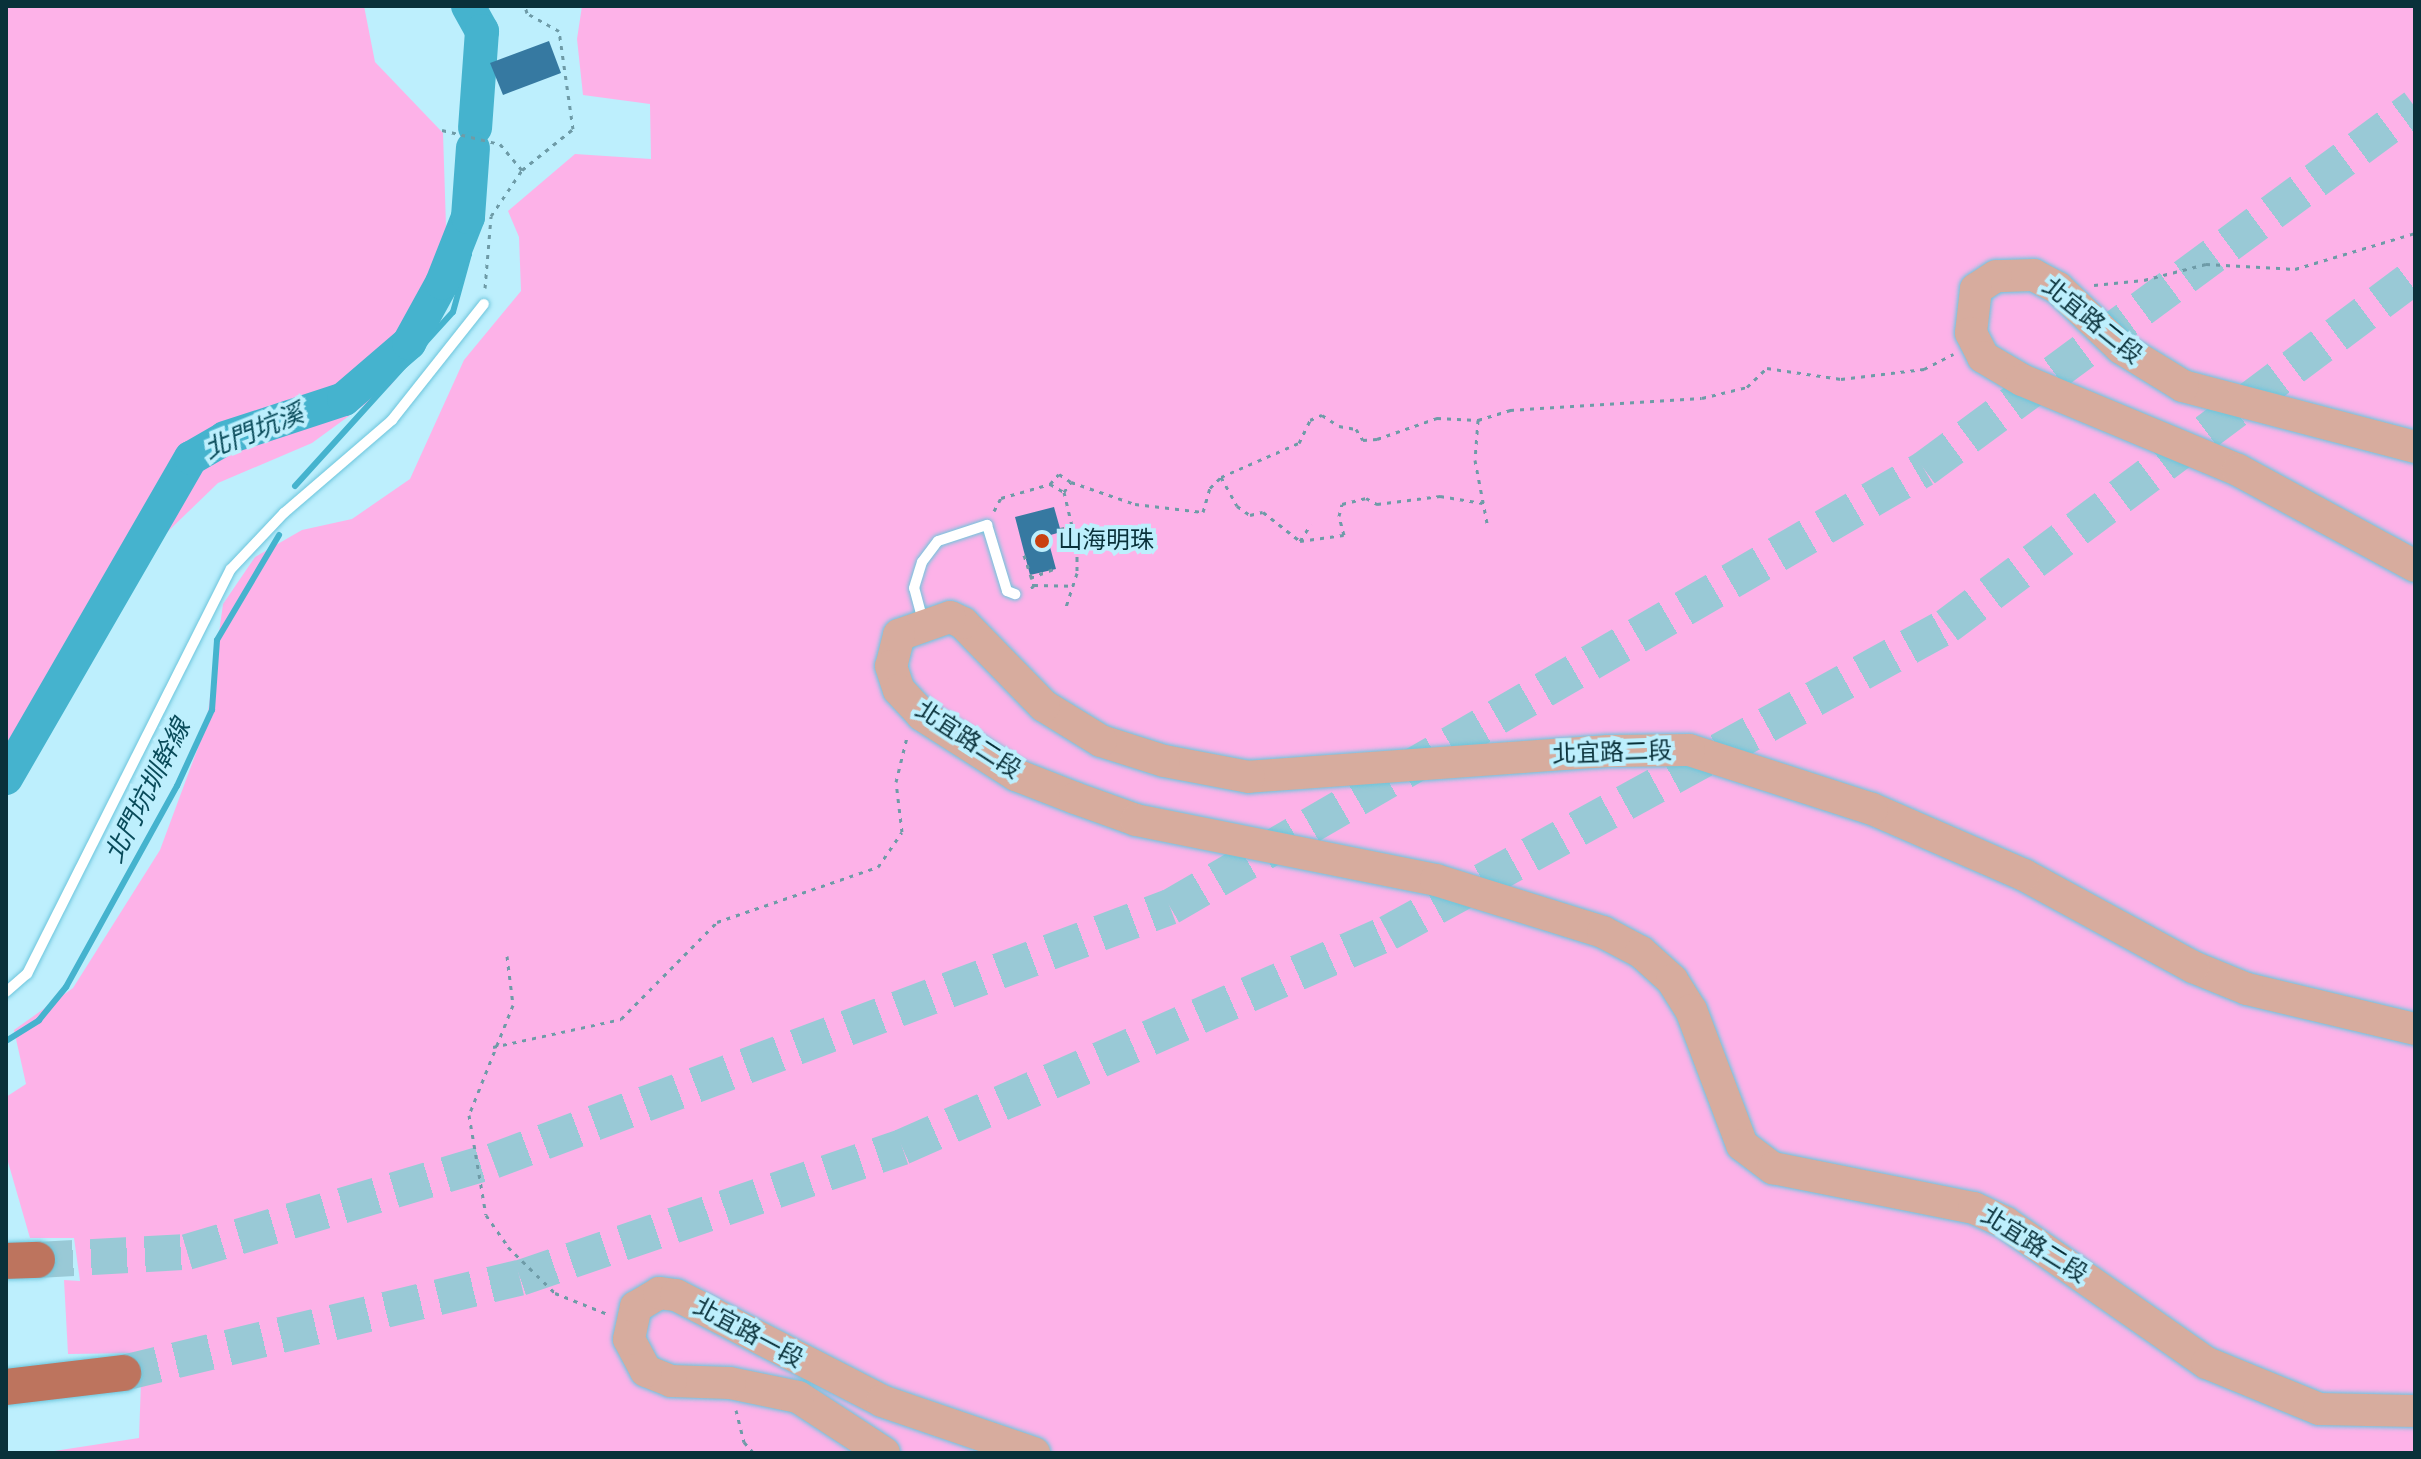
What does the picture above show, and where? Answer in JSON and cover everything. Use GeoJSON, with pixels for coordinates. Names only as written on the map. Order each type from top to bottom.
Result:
{"type":"FeatureCollection","features":[{"type":"Feature","properties":{"kind":"highway"},"geometry":{"type":"LineString","coordinates":[[6,1387],[123,1373]]}},
{"type":"Feature","properties":{"kind":"main road","name":"北宜路二段"},"geometry":{"type":"LineString","coordinates":[[1971,333],[1976,289],[1996,276],[2034,275],[2058,288],[2121,348],[2183,386],[2415,447]]}},
{"type":"Feature","properties":{"kind":"main road"},"geometry":{"type":"LineString","coordinates":[[1971,333],[1983,357],[2022,380],[2238,470],[2415,566]]}},
{"type":"Feature","properties":{"kind":"main road","name":"北宜路二段"},"geometry":{"type":"LineString","coordinates":[[2415,1029],[2247,989],[2193,967],[2024,875],[1872,809],[1689,750],[1608,751],[1249,777],[1164,761],[1101,741],[1044,706],[963,623],[950,617],[923,623],[899,635],[891,666],[899,690],[922,715],[1016,775],[1136,820],[1436,880],[1603,932],[1641,952],[1672,980],[1691,1010],[1742,1145],[1773,1168],[1974,1208],[2030,1239],[2207,1363],[2319,1409],[2415,1411]]}},
{"type":"Feature","properties":{"kind":"main road","name":"北宜路一段"},"geometry":{"type":"LineString","coordinates":[[884,1453],[798,1397],[730,1383],[671,1381],[646,1371],[632,1348],[629,1322],[647,1299],[659,1293],[676,1295],[882,1401],[1034,1453]]}},
{"type":"Feature","properties":{"kind":"lane"},"geometry":{"type":"LineString","coordinates":[[6,992],[27,974],[231,569],[284,513],[392,420],[484,304]]}},
{"type":"Feature","properties":{"kind":"lane"},"geometry":{"type":"LineString","coordinates":[[923,623],[914,588],[922,562],[938,541],[987,525],[1007,591],[1018,598]]}},
{"type":"Feature","properties":{"kind":"path"},"geometry":{"type":"LineString","coordinates":[[484,304],[491,216],[522,170],[573,129],[559,31],[527,13],[525,6]]}},
{"type":"Feature","properties":{"kind":"path"},"geometry":{"type":"LineString","coordinates":[[442,130],[500,144],[522,170]]}},
{"type":"Feature","properties":{"kind":"path"},"geometry":{"type":"LineString","coordinates":[[2058,288],[2144,280],[2206,264],[2295,269],[2415,233]]}},
{"type":"Feature","properties":{"kind":"path"},"geometry":{"type":"LineString","coordinates":[[987,525],[1001,498],[1050,484],[1059,474],[1071,482],[1135,504],[1203,512],[1210,488],[1221,477],[1299,443],[1310,420],[1322,415],[1339,426],[1356,429],[1363,440],[1437,418],[1478,420],[1510,410],[1702,398],[1747,387],[1767,368],[1841,379],[1924,369],[1955,353],[1971,333]]}},
{"type":"Feature","properties":{"kind":"path"},"geometry":{"type":"LineString","coordinates":[[1478,420],[1475,460],[1487,523]]}},
{"type":"Feature","properties":{"kind":"path"},"geometry":{"type":"LineString","coordinates":[[1221,477],[1237,506],[1250,515],[1263,512],[1300,541],[1344,535],[1339,516],[1342,504],[1366,498],[1377,504],[1440,496],[1482,503]]}},
{"type":"Feature","properties":{"kind":"path"},"geometry":{"type":"LineString","coordinates":[[1064,492],[1071,482]]}},
{"type":"Feature","properties":{"kind":"path"},"geometry":{"type":"LineString","coordinates":[[1050,484],[1064,492],[1073,526],[1077,573],[1065,610]]}},
{"type":"Feature","properties":{"kind":"path"},"geometry":{"type":"LineString","coordinates":[[1300,541],[1311,524]]}},
{"type":"Feature","properties":{"kind":"path"},"geometry":{"type":"LineString","coordinates":[[1060,529],[1073,526]]}},
{"type":"Feature","properties":{"kind":"path"},"geometry":{"type":"LineString","coordinates":[[1024,555],[1034,585]]}},
{"type":"Feature","properties":{"kind":"path"},"geometry":{"type":"LineString","coordinates":[[1030,578],[1053,569]]}},
{"type":"Feature","properties":{"kind":"path"},"geometry":{"type":"LineString","coordinates":[[1018,598],[1034,585],[1073,586]]}},
{"type":"Feature","properties":{"kind":"path"},"geometry":{"type":"LineString","coordinates":[[493,1047],[621,1019],[717,922],[878,867],[902,832],[896,782],[903,742],[922,715]]}},
{"type":"Feature","properties":{"kind":"path"},"geometry":{"type":"LineString","coordinates":[[507,956],[513,1005],[493,1047],[469,1115],[486,1215],[508,1247],[555,1293],[629,1322]]}},
{"type":"Feature","properties":{"kind":"path"},"geometry":{"type":"LineString","coordinates":[[730,1383],[744,1442],[754,1453]]}},
{"type":"Feature","properties":{"kind":"shaded area"},"geometry":{"type":"Polygon","coordinates":[[[6,6],[364,6],[375,62],[443,133],[446,226],[434,332],[390,386],[312,443],[218,483],[158,541],[89,652],[6,748],[6,6]]]}},
{"type":"Feature","properties":{"kind":"shaded area"},"geometry":{"type":"Polygon","coordinates":[[[582,6],[2415,6],[2415,1453],[41,1453],[139,1438],[142,1353],[68,1354],[64,1280],[80,1281],[74,1238],[30,1238],[6,1155],[6,1097],[26,1084],[14,1030],[73,988],[160,850],[206,726],[223,604],[255,557],[302,530],[352,519],[410,479],[464,360],[521,291],[519,237],[508,211],[575,154],[651,159],[650,104],[583,95],[577,39],[582,6]]]}},
{"type":"Feature","properties":{"kind":"building"},"geometry":{"type":"Polygon","coordinates":[[[549,41],[561,73],[503,95],[490,63],[549,41]]]}},
{"type":"Feature","properties":{"kind":"building","name":"山海明珠"},"geometry":{"type":"Polygon","coordinates":[[[1054,507],[1061,532],[1047,536],[1056,569],[1030,575],[1015,517],[1054,507]]]}},
{"type":"Feature","properties":{"kind":"waterway","name":"北門坑溪"},"geometry":{"type":"LineString","coordinates":[[468,6],[482,31],[475,128]]}},
{"type":"Feature","properties":{"kind":"waterway","name":"北門坑溪"},"geometry":{"type":"LineString","coordinates":[[6,778],[191,458],[225,438],[344,399],[409,343],[442,283],[468,217],[473,148]]}},
{"type":"Feature","properties":{"kind":"waterway","name":"北門坑圳幹線"},"geometry":{"type":"LineString","coordinates":[[295,486],[453,312],[469,254],[468,217]]}},
{"type":"Feature","properties":{"kind":"waterway","name":"北門坑圳幹線"},"geometry":{"type":"LineString","coordinates":[[6,1041],[39,1020],[66,987],[177,786],[212,710],[217,640],[279,535]]}},
{"type":"Feature","properties":{"kind":"tunnel"},"geometry":{"type":"LineString","coordinates":[[37,1260],[187,1252],[493,1161],[1170,907],[1924,469],[2415,107]]}},
{"type":"Feature","properties":{"kind":"tunnel"},"geometry":{"type":"LineString","coordinates":[[123,1373],[520,1278],[902,1147],[1388,933],[1947,626],[2415,276]]}},
{"type":"Feature","properties":{"kind":"place","name":"山海明珠"},"geometry":{"type":"Point","coordinates":[1042,541]}}]}
